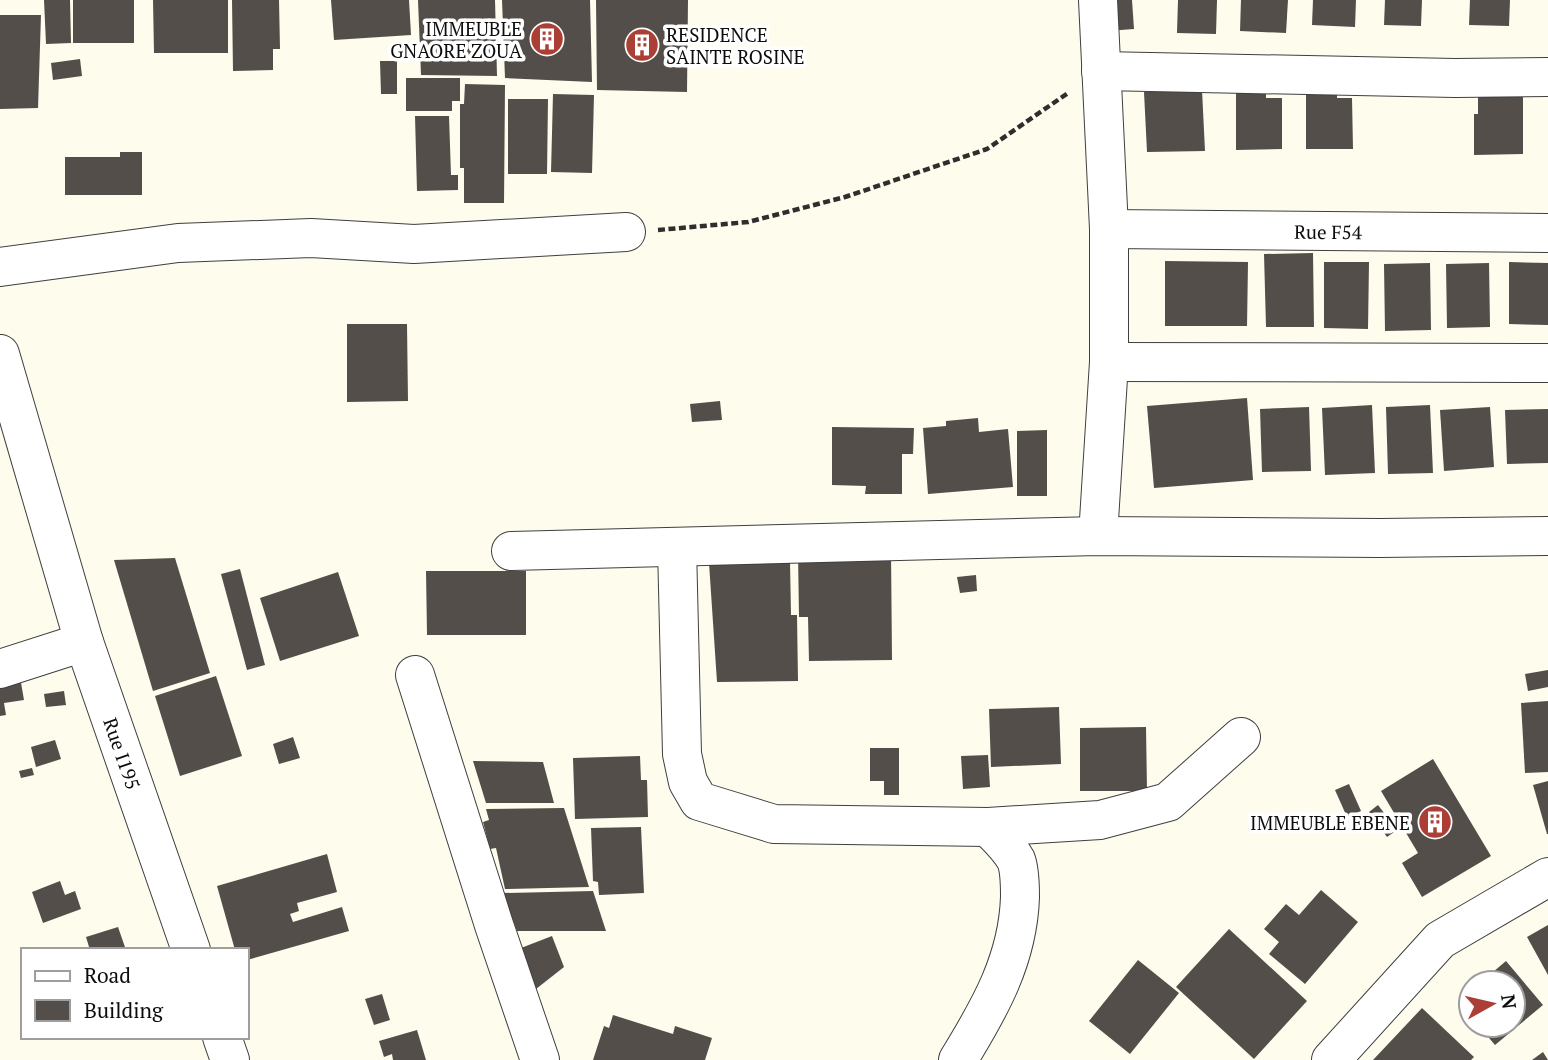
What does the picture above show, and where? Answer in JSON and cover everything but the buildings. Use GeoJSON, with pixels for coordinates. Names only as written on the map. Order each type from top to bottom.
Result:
{"type":"FeatureCollection","features":[{"type":"Feature","properties":{"kind":"street"},"geometry":{"type":"LineString","coordinates":[[1098,0],[1109,229],[1109,362],[1098,536]]}},
{"type":"Feature","properties":{"kind":"street"},"geometry":{"type":"LineString","coordinates":[[1101,71],[1455,78],[1548,77]]}},
{"type":"Feature","properties":{"kind":"street","name":"Rue F54"},"geometry":{"type":"LineString","coordinates":[[1109,229],[1548,233]]}},
{"type":"Feature","properties":{"kind":"street"},"geometry":{"type":"LineString","coordinates":[[0,267],[178,243],[311,238],[414,244],[626,232]]}},
{"type":"Feature","properties":{"kind":"street","name":"Rue I195"},"geometry":{"type":"LineString","coordinates":[[0,354],[84,642],[190,948]]}},
{"type":"Feature","properties":{"kind":"street"},"geometry":{"type":"LineString","coordinates":[[1109,362],[1548,363]]}},
{"type":"Feature","properties":{"kind":"street"},"geometry":{"type":"LineString","coordinates":[[510,551],[1098,536],[1548,536]]}},
{"type":"Feature","properties":{"kind":"street"},"geometry":{"type":"LineString","coordinates":[[677,547],[682,754],[688,782],[699,801],[774,824],[988,827],[1100,820],[1168,802],[1241,737]]}},
{"type":"Feature","properties":{"kind":"street"},"geometry":{"type":"LineString","coordinates":[[0,669],[84,642]]}},
{"type":"Feature","properties":{"kind":"street"},"geometry":{"type":"LineString","coordinates":[[415,675],[540,1060]]}},
{"type":"Feature","properties":{"kind":"street"},"geometry":{"type":"LineString","coordinates":[[958,1060],[989,1008],[1007,967],[1019,926],[1020,889],[1017,862],[1004,843],[988,827]]}},
{"type":"Feature","properties":{"kind":"street"},"geometry":{"type":"LineString","coordinates":[[1331,1060],[1440,940],[1548,877]]}},
{"type":"Feature","properties":{"kind":"street"},"geometry":{"type":"LineString","coordinates":[[223,1039],[230,1060]]}},
{"type":"Feature","properties":{"kind":"path"},"geometry":{"type":"LineString","coordinates":[[626,232],[748,222],[845,198],[987,149],[1101,71]]}},
{"type":"Feature","properties":{"kind":"place","name":"IMMEUBLE GNAORE ZOUA"},"geometry":{"type":"Point","coordinates":[547,39]}},
{"type":"Feature","properties":{"kind":"place","name":"RESIDENCE SAINTE ROSINE"},"geometry":{"type":"Point","coordinates":[642,45]}},
{"type":"Feature","properties":{"kind":"place","name":"IMMEUBLE EBENE"},"geometry":{"type":"Point","coordinates":[1435,822]}}]}
